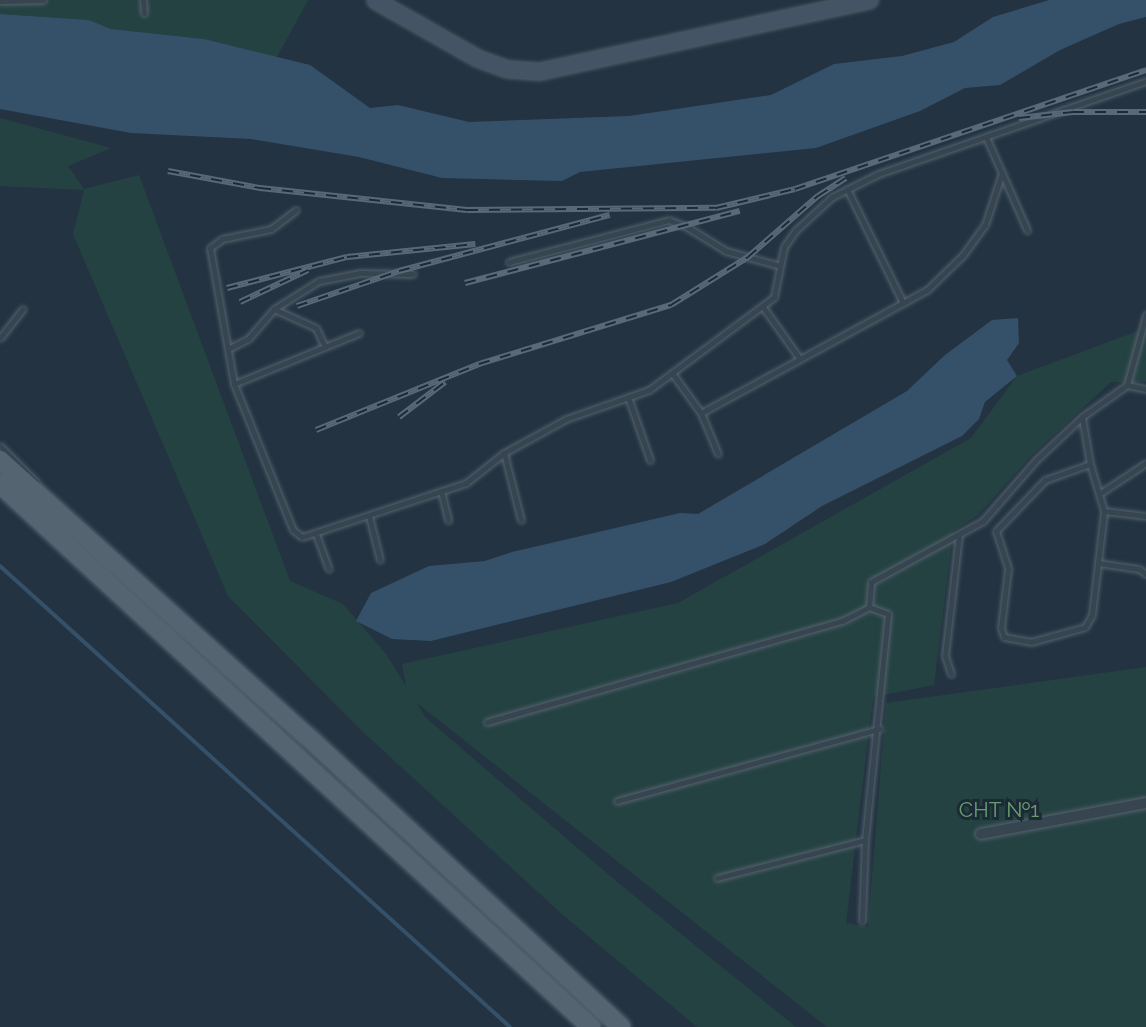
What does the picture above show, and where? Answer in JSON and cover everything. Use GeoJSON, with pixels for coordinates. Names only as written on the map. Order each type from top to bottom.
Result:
{"type":"FeatureCollection","features":[{"type":"Feature","properties":{"kind":"main road"},"geometry":{"type":"LineString","coordinates":[[0,460],[60,512],[621,1027]]}},
{"type":"Feature","properties":{"kind":"main road"},"geometry":{"type":"LineString","coordinates":[[0,484],[591,1027]]}},
{"type":"Feature","properties":{"kind":"street"},"geometry":{"type":"LineString","coordinates":[[375,0],[477,58],[508,69],[540,72],[869,0]]}},
{"type":"Feature","properties":{"kind":"street"},"geometry":{"type":"LineString","coordinates":[[981,834],[1146,803]]}},
{"type":"Feature","properties":{"kind":"lane"},"geometry":{"type":"LineString","coordinates":[[0,1],[43,0]]}},
{"type":"Feature","properties":{"kind":"lane"},"geometry":{"type":"LineString","coordinates":[[143,0],[144,13]]}},
{"type":"Feature","properties":{"kind":"lane"},"geometry":{"type":"LineString","coordinates":[[296,210],[271,229],[222,239],[210,248],[234,384],[293,530],[302,537],[466,483],[504,453],[567,419],[649,390],[763,308],[774,297],[784,247],[796,230],[832,197],[878,174],[1146,81]]}},
{"type":"Feature","properties":{"kind":"lane"},"geometry":{"type":"LineString","coordinates":[[986,137],[1027,230]]}},
{"type":"Feature","properties":{"kind":"lane"},"geometry":{"type":"LineString","coordinates":[[701,413],[927,290],[963,255],[985,225],[1002,173]]}},
{"type":"Feature","properties":{"kind":"lane"},"geometry":{"type":"LineString","coordinates":[[848,189],[903,303]]}},
{"type":"Feature","properties":{"kind":"lane"},"geometry":{"type":"LineString","coordinates":[[509,262],[669,220],[687,227],[726,251],[780,266]]}},
{"type":"Feature","properties":{"kind":"lane"},"geometry":{"type":"LineString","coordinates":[[228,349],[248,339],[274,309],[319,281],[360,273],[413,274]]}},
{"type":"Feature","properties":{"kind":"lane"},"geometry":{"type":"LineString","coordinates":[[763,308],[800,359]]}},
{"type":"Feature","properties":{"kind":"lane"},"geometry":{"type":"LineString","coordinates":[[0,338],[23,309]]}},
{"type":"Feature","properties":{"kind":"lane"},"geometry":{"type":"LineString","coordinates":[[274,309],[316,327],[325,347]]}},
{"type":"Feature","properties":{"kind":"lane"},"geometry":{"type":"LineString","coordinates":[[869,607],[871,582],[983,521],[1036,460],[1082,417],[1127,384],[1146,315]]}},
{"type":"Feature","properties":{"kind":"lane"},"geometry":{"type":"LineString","coordinates":[[234,384],[359,333]]}},
{"type":"Feature","properties":{"kind":"lane"},"geometry":{"type":"LineString","coordinates":[[672,373],[701,413],[718,454]]}},
{"type":"Feature","properties":{"kind":"lane"},"geometry":{"type":"LineString","coordinates":[[1127,384],[1146,389]]}},
{"type":"Feature","properties":{"kind":"lane"},"geometry":{"type":"LineString","coordinates":[[628,397],[650,460]]}},
{"type":"Feature","properties":{"kind":"lane"},"geometry":{"type":"LineString","coordinates":[[1082,417],[1090,464],[1104,511],[1092,615],[1085,627],[1031,642],[1004,637],[1001,628],[1008,569],[996,531],[1045,480],[1090,464]]}},
{"type":"Feature","properties":{"kind":"lane"},"geometry":{"type":"LineString","coordinates":[[0,446],[27,470],[60,512]]}},
{"type":"Feature","properties":{"kind":"lane"},"geometry":{"type":"LineString","coordinates":[[504,453],[521,520]]}},
{"type":"Feature","properties":{"kind":"lane"},"geometry":{"type":"LineString","coordinates":[[1099,494],[1146,464]]}},
{"type":"Feature","properties":{"kind":"lane"},"geometry":{"type":"LineString","coordinates":[[441,491],[448,520]]}},
{"type":"Feature","properties":{"kind":"lane"},"geometry":{"type":"LineString","coordinates":[[1104,511],[1146,516]]}},
{"type":"Feature","properties":{"kind":"lane"},"geometry":{"type":"LineString","coordinates":[[369,516],[380,560]]}},
{"type":"Feature","properties":{"kind":"lane"},"geometry":{"type":"LineString","coordinates":[[316,534],[329,569]]}},
{"type":"Feature","properties":{"kind":"lane"},"geometry":{"type":"LineString","coordinates":[[951,674],[945,656],[959,535]]}},
{"type":"Feature","properties":{"kind":"lane"},"geometry":{"type":"LineString","coordinates":[[1098,564],[1140,569],[1146,574]]}},
{"type":"Feature","properties":{"kind":"lane"},"geometry":{"type":"LineString","coordinates":[[487,722],[842,621],[869,607],[888,614],[879,729],[865,840],[862,921]]}},
{"type":"Feature","properties":{"kind":"lane"},"geometry":{"type":"LineString","coordinates":[[617,801],[879,729]]}},
{"type":"Feature","properties":{"kind":"lane"},"geometry":{"type":"LineString","coordinates":[[717,878],[865,840]]}},
{"type":"Feature","properties":{"kind":"green space"},"geometry":{"type":"Polygon","coordinates":[[[0,0],[308,0],[277,57],[204,39],[111,29],[89,20],[0,14],[0,0]]]}},
{"type":"Feature","properties":{"kind":"green space","name":"СНТ №1"},"geometry":{"type":"Polygon","coordinates":[[[0,118],[111,148],[68,166],[84,189],[139,175],[290,581],[343,604],[386,654],[406,686],[402,664],[678,603],[971,438],[1017,376],[1146,328],[1146,382],[1111,382],[1031,456],[978,515],[953,531],[934,685],[873,697],[846,923],[868,927],[886,703],[1146,667],[1146,1027],[827,1027],[417,703],[425,717],[617,882],[796,1027],[697,1027],[563,915],[364,733],[228,596],[73,234],[84,190],[0,186],[0,118]]]}},
{"type":"Feature","properties":{"kind":"water"},"geometry":{"type":"Polygon","coordinates":[[[1049,0],[1146,0],[1146,17],[1119,24],[1060,50],[1000,85],[965,88],[920,111],[816,148],[580,172],[562,181],[442,178],[359,157],[251,139],[131,133],[0,109],[0,14],[89,20],[111,29],[204,39],[310,65],[370,108],[398,105],[469,122],[629,116],[771,95],[834,64],[902,56],[954,42],[993,17],[1049,0]]]}},
{"type":"Feature","properties":{"kind":"water"},"geometry":{"type":"Polygon","coordinates":[[[1018,318],[1019,343],[1007,360],[1017,376],[985,402],[979,419],[962,436],[822,506],[765,544],[671,582],[431,641],[392,639],[356,621],[371,593],[429,566],[485,561],[512,552],[680,513],[698,514],[907,391],[945,355],[992,320],[1018,318]]]}},
{"type":"Feature","properties":{"kind":"waterway"},"geometry":{"type":"LineString","coordinates":[[0,566],[510,1027]]}},
{"type":"Feature","properties":{"kind":"railway"},"geometry":{"type":"LineString","coordinates":[[168,171],[260,188],[467,210],[716,208],[795,189],[1146,70]]}},
{"type":"Feature","properties":{"kind":"railway"},"geometry":{"type":"LineString","coordinates":[[1019,118],[1073,112],[1146,112]]}},
{"type":"Feature","properties":{"kind":"railway"},"geometry":{"type":"LineString","coordinates":[[316,430],[479,364],[671,305],[748,257],[818,196],[846,178]]}},
{"type":"Feature","properties":{"kind":"railway"},"geometry":{"type":"LineString","coordinates":[[465,283],[740,211]]}},
{"type":"Feature","properties":{"kind":"railway"},"geometry":{"type":"LineString","coordinates":[[297,306],[399,271],[610,215]]}},
{"type":"Feature","properties":{"kind":"railway"},"geometry":{"type":"LineString","coordinates":[[227,288],[347,257],[475,244]]}},
{"type":"Feature","properties":{"kind":"railway"},"geometry":{"type":"LineString","coordinates":[[240,302],[308,270]]}},
{"type":"Feature","properties":{"kind":"railway"},"geometry":{"type":"LineString","coordinates":[[399,417],[445,382]]}}]}
